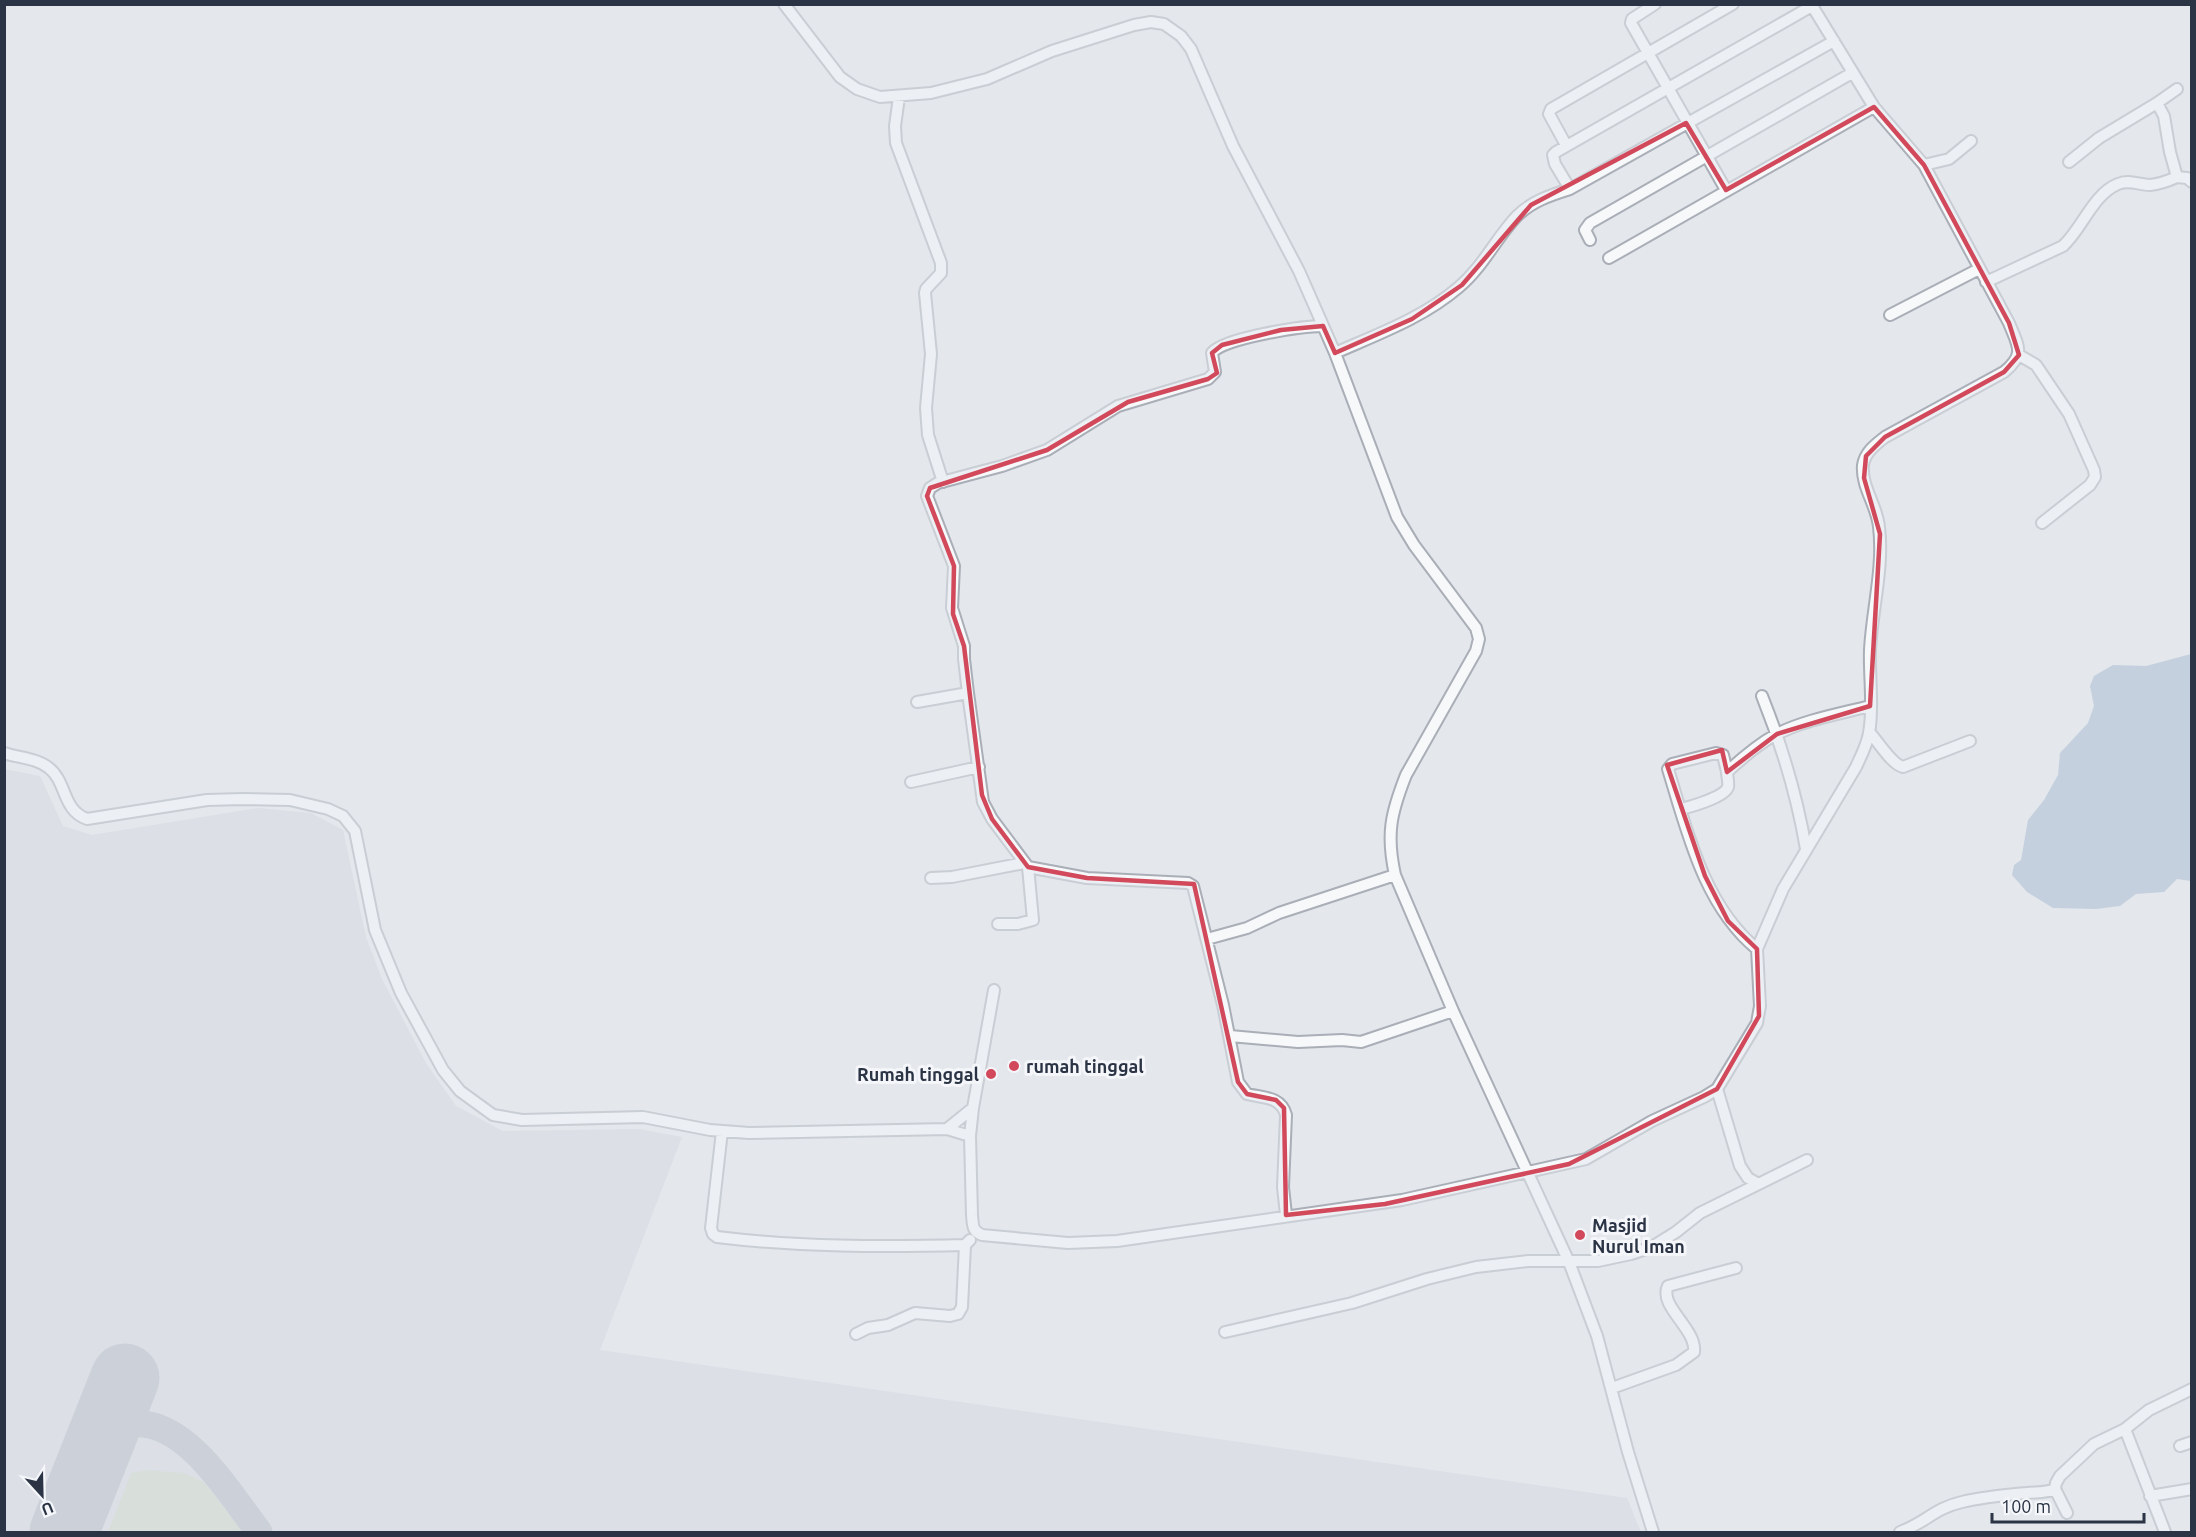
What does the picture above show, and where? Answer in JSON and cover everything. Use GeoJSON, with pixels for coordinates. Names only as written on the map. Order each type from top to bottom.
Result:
{"type":"FeatureCollection","features":[{"type":"Feature","properties":{"kind":"street"},"geometry":{"type":"LineString","coordinates":[[784,4],[830,66],[849,84],[880,97],[931,93],[987,79],[1052,51],[1127,27],[1151,22],[1164,24],[1181,36],[1191,49],[1233,146],[1294,261],[1335,353],[1397,517],[1414,545],[1476,628],[1479,639],[1471,662],[1411,766],[1399,793],[1390,826],[1389,841],[1395,875],[1453,1011],[1587,1304],[1653,1533]]}},
{"type":"Feature","properties":{"kind":"street"},"geometry":{"type":"LineString","coordinates":[[1654,4],[1632,18],[1630,22],[1726,190]]}},
{"type":"Feature","properties":{"kind":"street"},"geometry":{"type":"LineString","coordinates":[[1566,145],[1550,119],[1550,111],[1733,4]]}},
{"type":"Feature","properties":{"kind":"street"},"geometry":{"type":"LineString","coordinates":[[975,1233],[1093,1243],[1169,1234],[1286,1215],[1385,1204],[1586,1159],[1652,1121],[1717,1089],[1754,1030],[1760,1016],[1757,949],[1772,912],[1806,849],[1856,767],[1865,748],[1869,732],[1870,650],[1880,559],[1880,534],[1864,478],[1863,463],[1871,449],[1885,437],[2004,372],[2016,362],[2019,355],[2009,322],[1924,165],[1874,107],[1811,5],[1556,152],[1553,158],[1570,189]]}},
{"type":"Feature","properties":{"kind":"street"},"geometry":{"type":"LineString","coordinates":[[1335,353],[1412,319],[1449,295],[1475,270],[1518,215],[1545,197],[1570,189],[1834,41]]}},
{"type":"Feature","properties":{"kind":"street"},"geometry":{"type":"LineString","coordinates":[[1590,240],[1584,230],[1588,225],[1852,73]]}},
{"type":"Feature","properties":{"kind":"street"},"geometry":{"type":"LineString","coordinates":[[2069,162],[2099,138],[2177,89]]}},
{"type":"Feature","properties":{"kind":"street"},"geometry":{"type":"LineString","coordinates":[[899,97],[895,126],[896,143],[941,263],[939,275],[925,293],[932,354],[926,408],[927,435],[944,482]]}},
{"type":"Feature","properties":{"kind":"street"},"geometry":{"type":"LineString","coordinates":[[2157,103],[2164,116],[2177,177]]}},
{"type":"Feature","properties":{"kind":"street"},"geometry":{"type":"LineString","coordinates":[[1610,258],[1874,107]]}},
{"type":"Feature","properties":{"kind":"street"},"geometry":{"type":"LineString","coordinates":[[1924,165],[1949,159],[1971,141]]}},
{"type":"Feature","properties":{"kind":"street"},"geometry":{"type":"LineString","coordinates":[[1986,282],[2063,246],[2072,238],[2092,206],[2115,185],[2132,182],[2157,184],[2177,177],[2183,177],[2192,182]]}},
{"type":"Feature","properties":{"kind":"street"},"geometry":{"type":"LineString","coordinates":[[1890,315],[1979,269]]}},
{"type":"Feature","properties":{"kind":"street"},"geometry":{"type":"LineString","coordinates":[[998,924],[1018,924],[1033,920],[1026,865],[987,810],[982,795],[964,646],[952,608],[954,566],[927,496],[930,488],[1047,450],[1118,406],[1208,379],[1215,372],[1212,353],[1222,345],[1272,332],[1323,326]]}},
{"type":"Feature","properties":{"kind":"street"},"geometry":{"type":"LineString","coordinates":[[2019,355],[2036,365],[2069,414],[2091,462],[2095,477],[2090,485],[2042,523]]}},
{"type":"Feature","properties":{"kind":"street"},"geometry":{"type":"LineString","coordinates":[[917,702],[968,693]]}},
{"type":"Feature","properties":{"kind":"street"},"geometry":{"type":"LineString","coordinates":[[1762,696],[1788,766],[1806,849]]}},
{"type":"Feature","properties":{"kind":"street"},"geometry":{"type":"LineString","coordinates":[[1727,772],[1748,752],[1777,734],[1807,723],[1870,706]]}},
{"type":"Feature","properties":{"kind":"street"},"geometry":{"type":"LineString","coordinates":[[1869,732],[1880,743],[1892,762],[1903,767],[1970,741]]}},
{"type":"Feature","properties":{"kind":"street"},"geometry":{"type":"LineString","coordinates":[[4,753],[42,763],[48,767],[57,777],[69,806],[76,814],[87,819],[207,800],[243,799],[290,800],[336,812],[348,820],[355,831],[375,930],[401,993],[443,1070],[472,1102],[493,1115],[513,1120],[643,1117],[722,1131],[781,1133],[947,1129],[970,1136]]}},
{"type":"Feature","properties":{"kind":"street"},"geometry":{"type":"LineString","coordinates":[[1680,809],[1705,802],[1725,791],[1728,785],[1727,772],[1720,753],[1672,764],[1668,769],[1683,822],[1701,866],[1728,921],[1757,949]]}},
{"type":"Feature","properties":{"kind":"street"},"geometry":{"type":"LineString","coordinates":[[911,782],[979,767]]}},
{"type":"Feature","properties":{"kind":"street"},"geometry":{"type":"LineString","coordinates":[[931,878],[952,877],[1026,865],[1088,878],[1191,884],[1196,891],[1208,939],[1239,1082],[1247,1094],[1276,1100],[1284,1108],[1286,1115],[1283,1186],[1286,1215]]}},
{"type":"Feature","properties":{"kind":"street"},"geometry":{"type":"LineString","coordinates":[[1208,939],[1247,928],[1279,913],[1395,875]]}},
{"type":"Feature","properties":{"kind":"street"},"geometry":{"type":"LineString","coordinates":[[975,1233],[972,1215],[970,1136],[994,990]]}},
{"type":"Feature","properties":{"kind":"street"},"geometry":{"type":"LineString","coordinates":[[1230,1036],[1298,1042],[1342,1040],[1361,1042],[1453,1011]]}},
{"type":"Feature","properties":{"kind":"street"},"geometry":{"type":"LineString","coordinates":[[1717,1089],[1740,1166],[1748,1178],[1757,1183]]}},
{"type":"Feature","properties":{"kind":"street"},"geometry":{"type":"LineString","coordinates":[[947,1129],[973,1108]]}},
{"type":"Feature","properties":{"kind":"street"},"geometry":{"type":"LineString","coordinates":[[722,1131],[711,1228],[717,1237],[765,1243],[841,1246],[965,1245]]}},
{"type":"Feature","properties":{"kind":"street"},"geometry":{"type":"LineString","coordinates":[[1225,1332],[1352,1303],[1427,1279],[1476,1268],[1528,1261],[1569,1262],[1612,1259],[1652,1247],[1677,1233],[1700,1213],[1757,1183],[1807,1161]]}},
{"type":"Feature","properties":{"kind":"street"},"geometry":{"type":"LineString","coordinates":[[856,1334],[868,1328],[888,1325],[915,1313],[950,1316],[958,1314],[962,1307],[965,1245],[975,1233]]}},
{"type":"Feature","properties":{"kind":"street"},"geometry":{"type":"LineString","coordinates":[[1612,1388],[1676,1365],[1694,1352],[1692,1338],[1669,1304],[1666,1292],[1668,1286],[1736,1268]]}},
{"type":"Feature","properties":{"kind":"street"},"geometry":{"type":"LineString","coordinates":[[2067,1513],[2055,1489],[2060,1476],[2094,1444],[2125,1429],[2149,1410],[2192,1389]]}},
{"type":"Feature","properties":{"kind":"street"},"geometry":{"type":"LineString","coordinates":[[2125,1429],[2165,1533]]}},
{"type":"Feature","properties":{"kind":"street"},"geometry":{"type":"LineString","coordinates":[[2180,1446],[2192,1442]]}},
{"type":"Feature","properties":{"kind":"street"},"geometry":{"type":"LineString","coordinates":[[1900,1533],[1949,1506],[2024,1493],[2046,1493],[2055,1489]]}},
{"type":"Feature","properties":{"kind":"street"},"geometry":{"type":"LineString","coordinates":[[2150,1496],[2192,1490]]}},
{"type":"Feature","properties":{"kind":"highlighted area"},"geometry":{"type":"Polygon","coordinates":[[[1874,107],[1924,165],[2009,323],[2019,355],[2004,372],[1885,437],[1866,456],[1864,478],[1880,534],[1870,706],[1777,734],[1727,772],[1722,750],[1667,765],[1705,876],[1728,921],[1757,949],[1759,1016],[1717,1089],[1569,1164],[1385,1204],[1286,1215],[1284,1108],[1276,1100],[1247,1094],[1238,1082],[1194,884],[1087,878],[1028,867],[992,819],[982,795],[964,646],[953,614],[954,566],[927,496],[930,488],[1047,450],[1128,402],[1208,379],[1217,373],[1212,353],[1222,345],[1281,330],[1323,326],[1335,353],[1412,319],[1462,285],[1531,205],[1686,123],[1726,190],[1874,107]]]}},
{"type":"Feature","properties":{"kind":"shaded area"},"geometry":{"type":"Polygon","coordinates":[[[4,769],[40,776],[63,826],[92,835],[258,808],[311,813],[343,830],[366,937],[382,979],[426,1063],[456,1106],[503,1131],[639,1129],[682,1137],[600,1350],[1627,1498],[1641,1532],[5,1532],[4,769]]]}},
{"type":"Feature","properties":{"kind":"green space"},"geometry":{"type":"Polygon","coordinates":[[[148,1470],[184,1473],[204,1482],[243,1532],[108,1532],[131,1473],[148,1470]]]}},
{"type":"Feature","properties":{"kind":"water"},"geometry":{"type":"Polygon","coordinates":[[[2191,654],[2191,881],[2177,879],[2164,892],[2136,894],[2120,906],[2096,909],[2053,908],[2027,892],[2012,875],[2014,865],[2021,860],[2028,820],[2044,800],[2058,775],[2060,753],[2088,723],[2094,706],[2090,686],[2094,676],[2113,665],[2146,666],[2191,654]]]}},
{"type":"Feature","properties":{"kind":"taxiway"},"geometry":{"type":"LineString","coordinates":[[92,1461],[106,1436],[114,1428],[131,1424],[153,1426],[172,1434],[206,1463],[259,1532]]}},
{"type":"Feature","properties":{"kind":"runway"},"geometry":{"type":"LineString","coordinates":[[64,1532],[125,1378]]}},
{"type":"Feature","properties":{"kind":"place","name":"rumah tinggal"},"geometry":{"type":"Point","coordinates":[1014,1066]}},
{"type":"Feature","properties":{"kind":"place","name":"Rumah tinggal"},"geometry":{"type":"Point","coordinates":[991,1074]}},
{"type":"Feature","properties":{"kind":"place","name":"Masjid Nurul Iman"},"geometry":{"type":"Point","coordinates":[1580,1235]}}]}
